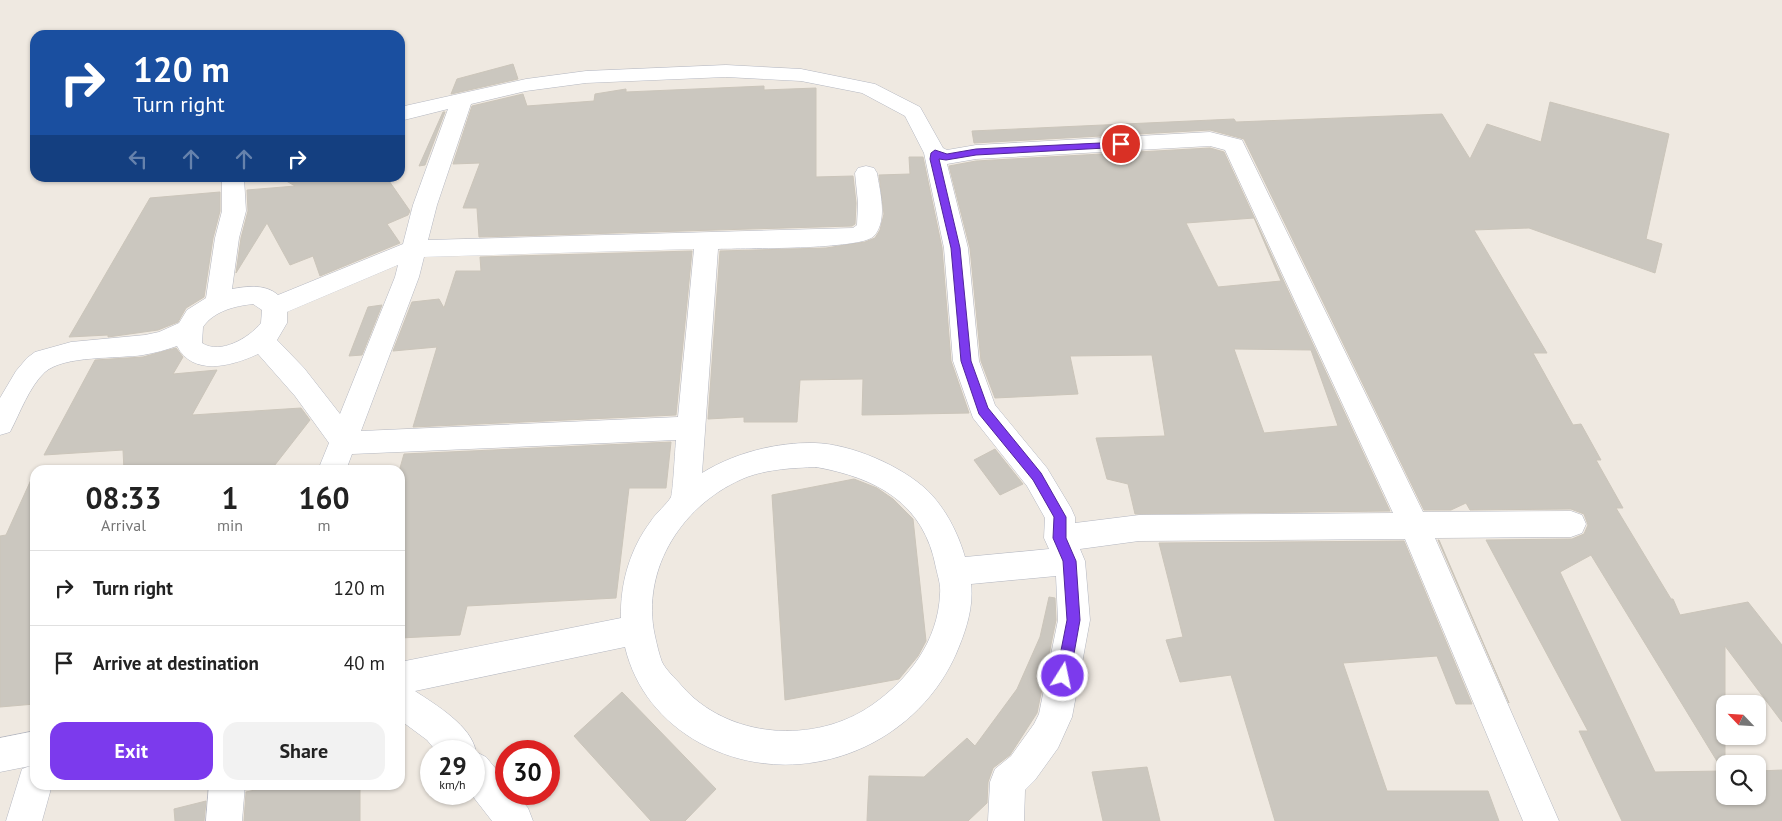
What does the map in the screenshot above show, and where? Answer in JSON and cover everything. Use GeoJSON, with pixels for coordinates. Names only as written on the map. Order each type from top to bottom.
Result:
{"type":"FeatureCollection","features":[{"type":"Feature","properties":{"kind":"street"},"geometry":{"type":"LineString","coordinates":[[405,113],[526,85],[586,77],[726,71],[801,75],[868,88],[913,112],[935,153],[956,248],[966,361],[983,410],[1037,477],[1060,517],[1074,620],[1055,717],[1046,736],[1023,768],[1008,782],[1006,821]]}},
{"type":"Feature","properties":{"kind":"street"},"geometry":{"type":"LineString","coordinates":[[334,465],[407,277],[424,204],[463,98]]}},
{"type":"Feature","properties":{"kind":"street"},"geometry":{"type":"LineString","coordinates":[[935,153],[946,157],[976,152],[1210,139],[1234,145],[1414,525],[1542,821]]}},
{"type":"Feature","properties":{"kind":"street"},"geometry":{"type":"LineString","coordinates":[[275,307],[413,249],[858,235],[865,231],[870,224],[866,173]]}},
{"type":"Feature","properties":{"kind":"street"},"geometry":{"type":"LineString","coordinates":[[218,302],[227,238],[234,211],[233,182]]}},
{"type":"Feature","properties":{"kind":"street"},"geometry":{"type":"LineString","coordinates":[[685,501],[707,241]]}},
{"type":"Feature","properties":{"kind":"street"},"geometry":{"type":"LineString","coordinates":[[253,295],[266,299],[275,307],[274,323],[260,340],[244,350],[225,356],[207,356],[194,351],[188,342],[189,330],[195,319],[218,302],[235,296],[253,295]]}},
{"type":"Feature","properties":{"kind":"street"},"geometry":{"type":"LineString","coordinates":[[0,424],[30,374],[43,360],[59,354],[146,344],[173,338],[189,330]]}},
{"type":"Feature","properties":{"kind":"street"},"geometry":{"type":"LineString","coordinates":[[260,340],[292,372],[320,407],[344,442]]}},
{"type":"Feature","properties":{"kind":"street"},"geometry":{"type":"LineString","coordinates":[[344,442],[692,428]]}},
{"type":"Feature","properties":{"kind":"street"},"geometry":{"type":"LineString","coordinates":[[816,455],[850,461],[882,473],[910,492],[932,517],[950,552],[953,572],[956,592],[950,634],[930,674],[898,708],[856,734],[807,747],[758,746],[712,732],[675,706],[664,692],[649,671],[636,630],[635,594],[644,560],[661,528],[685,501],[714,480],[746,465],[781,456],[816,455]]}},
{"type":"Feature","properties":{"kind":"street"},"geometry":{"type":"LineString","coordinates":[[953,572],[1064,549],[1139,528],[1571,524]]}},
{"type":"Feature","properties":{"kind":"street"},"geometry":{"type":"LineString","coordinates":[[405,677],[636,630]]}},
{"type":"Feature","properties":{"kind":"street"},"geometry":{"type":"LineString","coordinates":[[405,704],[439,728],[449,740]]}},
{"type":"Feature","properties":{"kind":"street"},"geometry":{"type":"LineString","coordinates":[[0,755],[30,749]]}},
{"type":"Feature","properties":{"kind":"street"},"geometry":{"type":"LineString","coordinates":[[485,783],[515,821]]}},
{"type":"Feature","properties":{"kind":"street"},"geometry":{"type":"LineString","coordinates":[[24,821],[33,790]]}},
{"type":"Feature","properties":{"kind":"street"},"geometry":{"type":"LineString","coordinates":[[224,821],[227,790]]}},
{"type":"Feature","properties":{"kind":"building"},"geometry":{"type":"Polygon","coordinates":[[[513,64],[518,79],[451,94],[457,79],[513,64]]]}},
{"type":"Feature","properties":{"kind":"building"},"geometry":{"type":"Polygon","coordinates":[[[764,86],[764,90],[816,88],[816,177],[853,176],[856,203],[855,224],[852,226],[479,237],[477,208],[463,208],[480,163],[453,164],[472,106],[523,94],[527,106],[594,101],[595,94],[626,89],[626,92],[764,86]]]}},
{"type":"Feature","properties":{"kind":"building"},"geometry":{"type":"Polygon","coordinates":[[[1550,102],[1669,134],[1646,239],[1662,244],[1655,273],[1529,228],[1474,230],[1547,353],[1533,353],[1573,425],[1581,424],[1601,460],[1596,460],[1623,508],[1616,508],[1671,599],[1673,599],[1680,615],[1748,602],[1782,645],[1782,722],[1766,701],[1766,695],[1762,695],[1725,646],[1725,695],[1716,695],[1716,745],[1725,745],[1725,755],[1716,755],[1716,760],[1591,555],[1560,572],[1655,772],[1716,771],[1716,805],[1766,805],[1766,771],[1782,770],[1782,821],[1622,821],[1579,731],[1588,731],[1486,540],[1572,539],[1584,534],[1588,525],[1584,514],[1571,509],[1470,510],[1466,503],[1451,510],[1424,510],[1244,139],[1210,130],[974,143],[972,131],[1234,119],[1236,122],[1442,114],[1470,159],[1487,124],[1541,142],[1550,102]]]}},
{"type":"Feature","properties":{"kind":"building"},"geometry":{"type":"Polygon","coordinates":[[[443,112],[445,112],[425,165],[419,166],[443,112]]]}},
{"type":"Feature","properties":{"kind":"building"},"geometry":{"type":"Polygon","coordinates":[[[1210,148],[1224,152],[1390,511],[1135,514],[1128,484],[1107,479],[1096,438],[1165,436],[1152,355],[1070,356],[1078,394],[995,398],[981,361],[970,248],[949,166],[976,161],[1210,148]],[[1254,218],[1186,223],[1218,287],[1281,281],[1254,218]],[[1234,349],[1264,433],[1338,426],[1311,350],[1234,349]]]}},
{"type":"Feature","properties":{"kind":"building"},"geometry":{"type":"Polygon","coordinates":[[[909,157],[923,157],[942,248],[951,361],[969,413],[862,415],[863,379],[800,380],[797,422],[744,422],[744,417],[708,419],[720,251],[826,248],[865,242],[875,238],[880,230],[884,214],[879,175],[910,174],[909,157]]]}},
{"type":"Feature","properties":{"kind":"building"},"geometry":{"type":"Polygon","coordinates":[[[288,182],[390,182],[410,211],[408,215],[387,224],[400,243],[320,276],[313,256],[290,265],[267,223],[236,273],[241,238],[248,211],[247,190],[295,186],[288,182]]]}},
{"type":"Feature","properties":{"kind":"building"},"geometry":{"type":"Polygon","coordinates":[[[220,192],[220,211],[213,238],[204,297],[186,308],[178,322],[158,330],[108,337],[108,335],[69,337],[150,198],[220,192]]]}},
{"type":"Feature","properties":{"kind":"building"},"geometry":{"type":"Polygon","coordinates":[[[692,251],[676,415],[413,427],[437,347],[393,351],[412,302],[439,299],[444,308],[456,271],[481,271],[480,257],[692,251]]]}},
{"type":"Feature","properties":{"kind":"building"},"geometry":{"type":"Polygon","coordinates":[[[382,305],[362,355],[349,356],[368,307],[382,305]]]}},
{"type":"Feature","properties":{"kind":"building"},"geometry":{"type":"Polygon","coordinates":[[[176,348],[183,357],[173,374],[217,370],[192,415],[301,408],[310,420],[275,465],[124,465],[123,450],[44,455],[95,360],[143,357],[176,348]]]}},
{"type":"Feature","properties":{"kind":"building"},"geometry":{"type":"Polygon","coordinates":[[[671,442],[666,488],[629,488],[616,598],[467,606],[460,635],[405,638],[405,465],[401,465],[404,454],[671,442]]]}},
{"type":"Feature","properties":{"kind":"building"},"geometry":{"type":"Polygon","coordinates":[[[995,449],[1023,484],[1000,495],[974,460],[995,449]]]}},
{"type":"Feature","properties":{"kind":"building"},"geometry":{"type":"Polygon","coordinates":[[[854,479],[877,488],[893,499],[913,519],[926,641],[918,656],[899,679],[785,700],[772,495],[854,479]]]}},
{"type":"Feature","properties":{"kind":"building"},"geometry":{"type":"Polygon","coordinates":[[[30,482],[30,704],[0,707],[0,536],[6,535],[30,482]]]}},
{"type":"Feature","properties":{"kind":"building"},"geometry":{"type":"Polygon","coordinates":[[[1438,540],[1439,540],[1509,703],[1438,540]]]}},
{"type":"Feature","properties":{"kind":"building"},"geometry":{"type":"Polygon","coordinates":[[[1404,541],[1472,704],[1456,704],[1437,656],[1343,663],[1387,791],[1488,791],[1499,821],[1275,821],[1231,675],[1180,682],[1166,640],[1183,637],[1159,543],[1404,541]]]}},
{"type":"Feature","properties":{"kind":"building"},"geometry":{"type":"Polygon","coordinates":[[[1049,597],[1055,598],[1056,620],[1037,713],[1010,755],[993,768],[988,782],[987,803],[968,821],[867,821],[869,776],[924,777],[967,738],[975,746],[1017,689],[1040,637],[1049,597]]]}},
{"type":"Feature","properties":{"kind":"building"},"geometry":{"type":"Polygon","coordinates":[[[622,692],[716,789],[685,821],[651,821],[574,736],[622,692]]]}},
{"type":"Feature","properties":{"kind":"building"},"geometry":{"type":"Polygon","coordinates":[[[1147,767],[1160,821],[1103,821],[1092,772],[1147,767]]]}},
{"type":"Feature","properties":{"kind":"building"},"geometry":{"type":"Polygon","coordinates":[[[255,790],[360,790],[360,821],[244,821],[246,792],[255,790]]]}},
{"type":"Feature","properties":{"kind":"building"},"geometry":{"type":"Polygon","coordinates":[[[206,801],[204,821],[175,821],[174,809],[206,801]]]}},
{"type":"Feature","properties":{"kind":"route"},"geometry":{"type":"LineString","coordinates":[[1063,676],[1074,620],[1070,561],[1059,538],[1060,517],[1037,477],[1011,442],[983,410],[966,361],[956,248],[935,153],[946,157],[976,152],[1121,144]]}}]}
